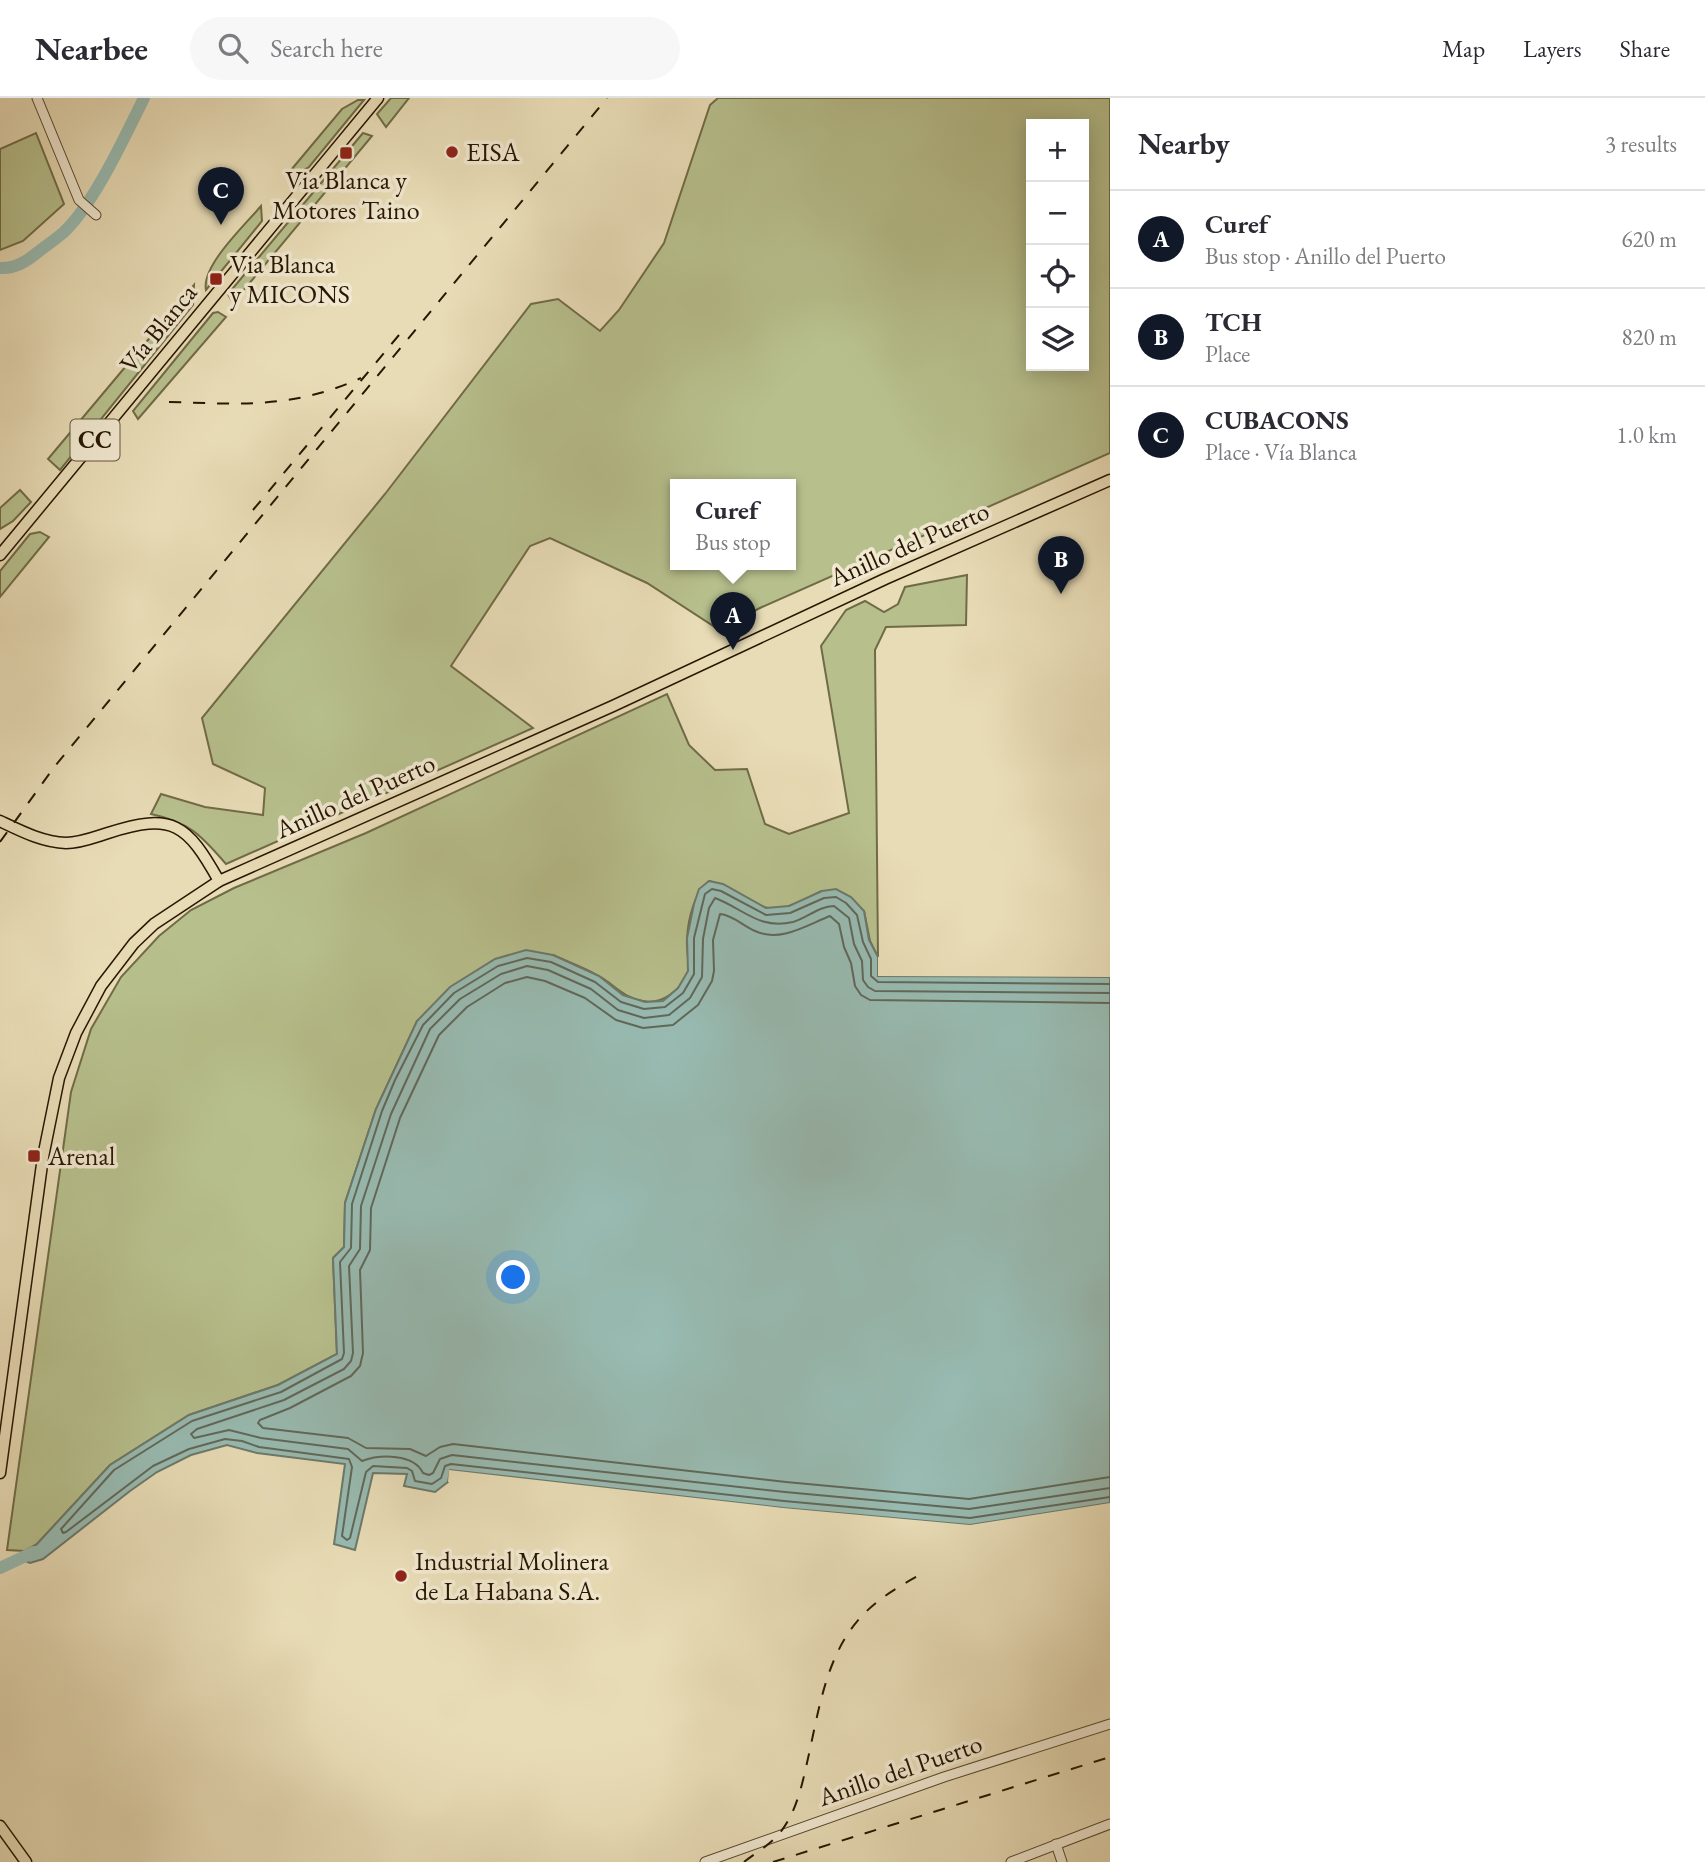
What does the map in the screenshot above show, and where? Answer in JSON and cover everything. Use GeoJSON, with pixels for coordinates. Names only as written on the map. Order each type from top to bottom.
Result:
{"type":"FeatureCollection","features":[{"type":"Feature","properties":{"kind":"main road","name":"Vía Blanca"},"geometry":{"type":"LineString","coordinates":[[0,555],[378,98]]}},
{"type":"Feature","properties":{"kind":"main road","name":"Anillo del Puerto"},"geometry":{"type":"LineString","coordinates":[[0,1472],[53,1100],[66,1056],[92,1003],[116,965],[154,924],[219,881],[613,706],[897,573],[1110,480]]}},
{"type":"Feature","properties":{"kind":"main road"},"geometry":{"type":"LineString","coordinates":[[0,541],[15,536]]}},
{"type":"Feature","properties":{"kind":"main road"},"geometry":{"type":"LineString","coordinates":[[0,821],[38,839],[67,843],[143,824],[170,824],[188,834],[219,881]]}},
{"type":"Feature","properties":{"kind":"main road"},"geometry":{"type":"LineString","coordinates":[[0,1826],[26,1862]]}},
{"type":"Feature","properties":{"kind":"street"},"geometry":{"type":"LineString","coordinates":[[37,98],[79,200],[96,215]]}},
{"type":"Feature","properties":{"kind":"street","name":"Anillo del Puerto"},"geometry":{"type":"LineString","coordinates":[[705,1862],[944,1777],[1110,1724]]}},
{"type":"Feature","properties":{"kind":"street"},"geometry":{"type":"LineString","coordinates":[[1011,1862],[1110,1824]]}},
{"type":"Feature","properties":{"kind":"street"},"geometry":{"type":"LineString","coordinates":[[1056,1844],[1062,1862]]}},
{"type":"Feature","properties":{"kind":"green space"},"geometry":{"type":"Polygon","coordinates":[[[391,98],[409,98],[386,127],[377,114],[391,98]]]}},
{"type":"Feature","properties":{"kind":"green space"},"geometry":{"type":"Polygon","coordinates":[[[718,98],[1110,98],[1110,453],[718,629],[647,583],[550,538],[530,546],[451,666],[533,728],[226,864],[193,831],[175,821],[151,814],[161,794],[205,807],[263,815],[265,788],[213,764],[202,718],[385,494],[531,304],[558,299],[600,331],[619,310],[664,243],[710,105],[718,98]]]}},
{"type":"Feature","properties":{"kind":"green space"},"geometry":{"type":"Polygon","coordinates":[[[358,100],[364,100],[309,167],[302,171],[291,170],[342,109],[358,100]]]}},
{"type":"Feature","properties":{"kind":"green space"},"geometry":{"type":"Polygon","coordinates":[[[36,133],[64,204],[23,241],[0,250],[0,149],[36,133]]]}},
{"type":"Feature","properties":{"kind":"green space"},"geometry":{"type":"Polygon","coordinates":[[[363,133],[372,136],[233,303],[228,294],[363,133]]]}},
{"type":"Feature","properties":{"kind":"green space"},"geometry":{"type":"Polygon","coordinates":[[[261,206],[262,221],[206,290],[206,280],[217,258],[261,206]]]}},
{"type":"Feature","properties":{"kind":"green space"},"geometry":{"type":"Polygon","coordinates":[[[194,285],[193,305],[60,470],[48,459],[194,285]]]}},
{"type":"Feature","properties":{"kind":"green space"},"geometry":{"type":"Polygon","coordinates":[[[218,312],[226,317],[138,419],[133,411],[213,313],[218,312]]]}},
{"type":"Feature","properties":{"kind":"green space"},"geometry":{"type":"Polygon","coordinates":[[[20,490],[31,502],[13,521],[0,529],[0,508],[20,490]]]}},
{"type":"Feature","properties":{"kind":"green space"},"geometry":{"type":"Polygon","coordinates":[[[40,532],[49,537],[0,597],[0,571],[30,534],[40,532]]]}},
{"type":"Feature","properties":{"kind":"green space"},"geometry":{"type":"Polygon","coordinates":[[[967,575],[966,625],[886,627],[875,650],[878,957],[870,941],[864,911],[822,891],[794,904],[771,909],[709,881],[699,893],[690,915],[687,939],[688,971],[676,990],[664,998],[650,1002],[636,999],[592,972],[553,955],[417,1021],[376,1109],[345,1203],[344,1247],[333,1258],[337,1354],[278,1385],[189,1415],[110,1465],[37,1544],[25,1551],[7,1550],[71,1092],[91,1029],[121,977],[159,936],[191,910],[234,888],[366,833],[667,694],[689,745],[715,770],[747,769],[765,824],[789,834],[849,813],[821,646],[846,610],[865,601],[884,612],[898,604],[905,587],[967,575]]]}},
{"type":"Feature","properties":{"kind":"water"},"geometry":{"type":"Polygon","coordinates":[[[709,881],[723,884],[766,908],[789,906],[822,891],[836,889],[851,897],[864,911],[869,940],[878,957],[878,976],[1110,977],[1110,1503],[970,1525],[783,1508],[450,1470],[448,1482],[435,1492],[404,1486],[407,1474],[373,1473],[355,1550],[334,1544],[345,1464],[257,1453],[227,1445],[191,1455],[157,1472],[43,1559],[30,1563],[20,1559],[110,1465],[189,1415],[278,1385],[337,1354],[333,1258],[344,1247],[345,1203],[376,1109],[417,1021],[450,987],[495,959],[526,950],[553,955],[599,976],[623,995],[645,1002],[663,1001],[678,988],[688,971],[687,938],[694,904],[699,889],[709,881]]]}},
{"type":"Feature","properties":{"kind":"pier"},"geometry":{"type":"Polygon","coordinates":[[[878,957],[881,957],[881,972],[1110,974],[1110,977],[878,976],[878,957]]]}},
{"type":"Feature","properties":{"kind":"pier"},"geometry":{"type":"Polygon","coordinates":[[[449,1470],[783,1508],[970,1525],[1110,1503],[1110,1507],[970,1529],[452,1474],[452,1482],[448,1482],[449,1470]]]}},
{"type":"Feature","properties":{"kind":"waterway"},"geometry":{"type":"LineString","coordinates":[[0,268],[16,266],[25,261],[61,235],[75,220],[108,169],[144,98]]}},
{"type":"Feature","properties":{"kind":"waterway"},"geometry":{"type":"LineString","coordinates":[[0,1568],[34,1552]]}},
{"type":"Feature","properties":{"kind":"railway"},"geometry":{"type":"LineString","coordinates":[[0,842],[55,766],[607,98]]}},
{"type":"Feature","properties":{"kind":"railway"},"geometry":{"type":"LineString","coordinates":[[253,510],[399,335]]}},
{"type":"Feature","properties":{"kind":"railway"},"geometry":{"type":"LineString","coordinates":[[169,402],[243,403],[289,400],[336,388],[361,378]]}},
{"type":"Feature","properties":{"kind":"railway"},"geometry":{"type":"LineString","coordinates":[[744,1862],[777,1836],[792,1812],[802,1785],[824,1689],[838,1651],[848,1634],[874,1604],[925,1572]]}},
{"type":"Feature","properties":{"kind":"railway"},"geometry":{"type":"LineString","coordinates":[[773,1862],[1110,1757]]}},
{"type":"Feature","properties":{"kind":"place","name":"EISA"},"geometry":{"type":"Point","coordinates":[452,152]}},
{"type":"Feature","properties":{"kind":"place","name":"Via Blanca y Motores Taino"},"geometry":{"type":"Point","coordinates":[346,153]}},
{"type":"Feature","properties":{"kind":"place","name":"CUBACONS"},"geometry":{"type":"Point","coordinates":[221,225]}},
{"type":"Feature","properties":{"kind":"place","name":"Via Blanca y MICONS"},"geometry":{"type":"Point","coordinates":[216,279]}},
{"type":"Feature","properties":{"kind":"place","name":"TCH"},"geometry":{"type":"Point","coordinates":[1061,594]}},
{"type":"Feature","properties":{"kind":"place","name":"Curef"},"geometry":{"type":"Point","coordinates":[733,650]}},
{"type":"Feature","properties":{"kind":"place","name":"Arenal"},"geometry":{"type":"Point","coordinates":[34,1156]}},
{"type":"Feature","properties":{"kind":"place","name":"Industrial Molinera de La Habana S.A."},"geometry":{"type":"Point","coordinates":[401,1576]}}]}
